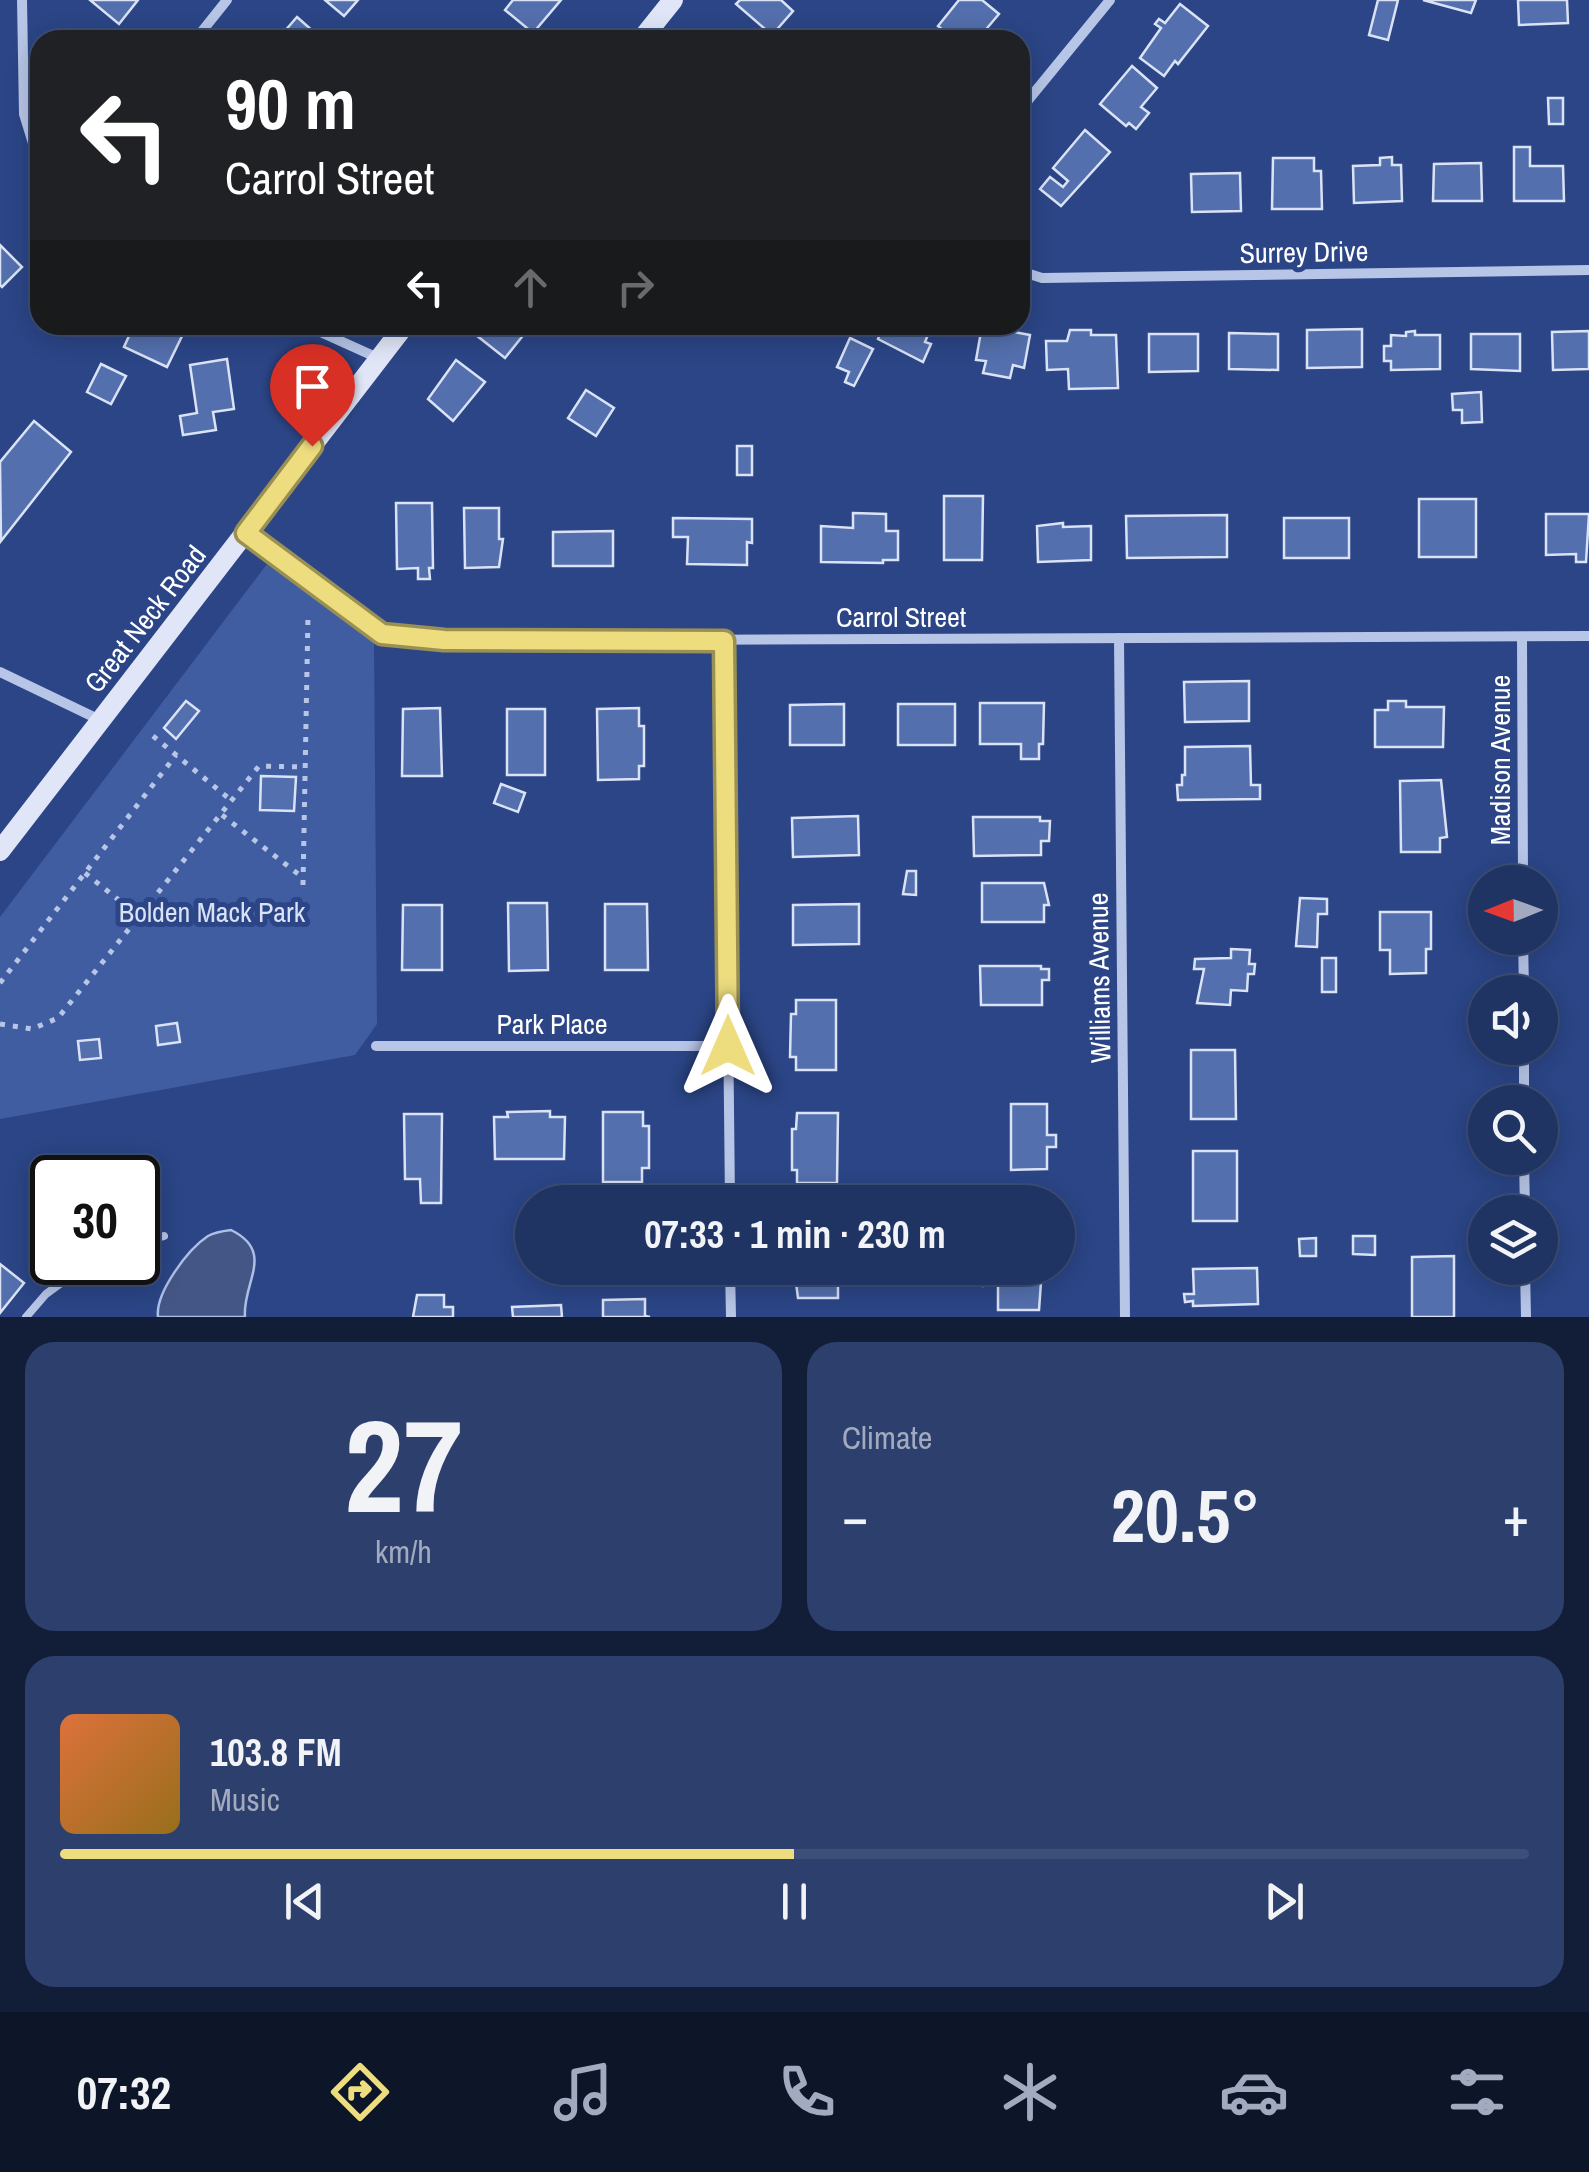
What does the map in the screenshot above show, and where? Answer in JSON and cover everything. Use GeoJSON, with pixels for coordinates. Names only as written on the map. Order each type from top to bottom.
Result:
{"type":"FeatureCollection","features":[{"type":"Feature","properties":{"kind":"main road"},"geometry":{"type":"LineString","coordinates":[[656,30],[673,0]]}},
{"type":"Feature","properties":{"kind":"main road","name":"Great Neck Road"},"geometry":{"type":"LineString","coordinates":[[0,851],[397,335]]}},
{"type":"Feature","properties":{"kind":"street"},"geometry":{"type":"LineString","coordinates":[[22,0],[24,114],[30,134]]}},
{"type":"Feature","properties":{"kind":"street"},"geometry":{"type":"LineString","coordinates":[[203,30],[227,0]]}},
{"type":"Feature","properties":{"kind":"street"},"geometry":{"type":"LineString","coordinates":[[1030,98],[1110,0]]}},
{"type":"Feature","properties":{"kind":"street","name":"Surrey Drive"},"geometry":{"type":"LineString","coordinates":[[1030,274],[1042,278],[1589,270]]}},
{"type":"Feature","properties":{"kind":"street"},"geometry":{"type":"LineString","coordinates":[[327,335],[378,358]]}},
{"type":"Feature","properties":{"kind":"street","name":"Carrol Street"},"geometry":{"type":"LineString","coordinates":[[246,533],[382,634],[444,640],[1589,636]]}},
{"type":"Feature","properties":{"kind":"street","name":"Madison Avenue"},"geometry":{"type":"LineString","coordinates":[[1522,636],[1523,865]]}},
{"type":"Feature","properties":{"kind":"street","name":"Williams Avenue"},"geometry":{"type":"LineString","coordinates":[[1119,638],[1125,1317]]}},
{"type":"Feature","properties":{"kind":"street"},"geometry":{"type":"LineString","coordinates":[[724,641],[730,1185]]}},
{"type":"Feature","properties":{"kind":"street"},"geometry":{"type":"LineString","coordinates":[[0,672],[101,720]]}},
{"type":"Feature","properties":{"kind":"street","name":"Park Place"},"geometry":{"type":"LineString","coordinates":[[376,1046],[728,1046]]}},
{"type":"Feature","properties":{"kind":"street"},"geometry":{"type":"LineString","coordinates":[[730,1285],[731,1317]]}},
{"type":"Feature","properties":{"kind":"street"},"geometry":{"type":"LineString","coordinates":[[1525,1285],[1526,1317]]}},
{"type":"Feature","properties":{"kind":"lane"},"geometry":{"type":"LineString","coordinates":[[160,1237],[164,1236]]}},
{"type":"Feature","properties":{"kind":"lane"},"geometry":{"type":"LineString","coordinates":[[26,1317],[58,1285]]}},
{"type":"Feature","properties":{"kind":"path"},"geometry":{"type":"LineString","coordinates":[[222,814],[302,881],[308,614]]}},
{"type":"Feature","properties":{"kind":"path"},"geometry":{"type":"LineString","coordinates":[[153,736],[232,800]]}},
{"type":"Feature","properties":{"kind":"path"},"geometry":{"type":"LineString","coordinates":[[0,983],[176,755]]}},
{"type":"Feature","properties":{"kind":"path"},"geometry":{"type":"LineString","coordinates":[[0,1024],[32,1029],[58,1018],[258,766],[305,768]]}},
{"type":"Feature","properties":{"kind":"path"},"geometry":{"type":"LineString","coordinates":[[85,873],[140,917]]}},
{"type":"Feature","properties":{"kind":"green space","name":"Bolden Mack Park"},"geometry":{"type":"Polygon","coordinates":[[[267,564],[374,642],[377,1024],[355,1055],[0,1119],[0,917],[267,564]]]}},
{"type":"Feature","properties":{"kind":"shaded area"},"geometry":{"type":"Polygon","coordinates":[[[231,1230],[252,1248],[254,1258],[245,1317],[158,1317],[167,1284],[183,1261],[208,1236],[231,1230]]]}},
{"type":"Feature","properties":{"kind":"building"},"geometry":{"type":"Polygon","coordinates":[[[90,0],[138,0],[119,24],[90,0]]]}},
{"type":"Feature","properties":{"kind":"building"},"geometry":{"type":"Polygon","coordinates":[[[325,0],[358,0],[344,16],[325,0]]]}},
{"type":"Feature","properties":{"kind":"building"},"geometry":{"type":"Polygon","coordinates":[[[513,0],[561,0],[536,30],[529,30],[505,10],[513,0]]]}},
{"type":"Feature","properties":{"kind":"building"},"geometry":{"type":"Polygon","coordinates":[[[740,0],[781,0],[793,11],[776,30],[766,30],[736,4],[740,0]]]}},
{"type":"Feature","properties":{"kind":"building"},"geometry":{"type":"Polygon","coordinates":[[[959,0],[982,0],[999,14],[985,30],[943,30],[938,26],[959,0]]]}},
{"type":"Feature","properties":{"kind":"building"},"geometry":{"type":"Polygon","coordinates":[[[1378,0],[1398,0],[1388,40],[1369,35],[1378,0]]]}},
{"type":"Feature","properties":{"kind":"building"},"geometry":{"type":"Polygon","coordinates":[[[1423,0],[1476,0],[1471,13],[1423,0]]]}},
{"type":"Feature","properties":{"kind":"building"},"geometry":{"type":"Polygon","coordinates":[[[1518,0],[1567,0],[1568,23],[1519,25],[1518,0]]]}},
{"type":"Feature","properties":{"kind":"building"},"geometry":{"type":"Polygon","coordinates":[[[1180,4],[1208,26],[1164,76],[1140,58],[1161,28],[1155,24],[1159,19],[1165,23],[1180,4]]]}},
{"type":"Feature","properties":{"kind":"building"},"geometry":{"type":"Polygon","coordinates":[[[297,17],[312,30],[286,30],[297,17]]]}},
{"type":"Feature","properties":{"kind":"building"},"geometry":{"type":"Polygon","coordinates":[[[1132,66],[1157,88],[1141,107],[1149,113],[1136,129],[1129,123],[1126,126],[1100,104],[1132,66]]]}},
{"type":"Feature","properties":{"kind":"building"},"geometry":{"type":"Polygon","coordinates":[[[1548,98],[1563,98],[1563,124],[1549,124],[1548,98]]]}},
{"type":"Feature","properties":{"kind":"building"},"geometry":{"type":"Polygon","coordinates":[[[1085,130],[1110,152],[1061,206],[1040,189],[1050,177],[1063,187],[1068,181],[1053,168],[1085,130]]]}},
{"type":"Feature","properties":{"kind":"building"},"geometry":{"type":"Polygon","coordinates":[[[1514,147],[1530,147],[1530,166],[1563,166],[1564,201],[1514,201],[1514,147]]]}},
{"type":"Feature","properties":{"kind":"building"},"geometry":{"type":"Polygon","coordinates":[[[1392,157],[1392,165],[1401,165],[1402,201],[1354,203],[1353,166],[1380,165],[1380,158],[1392,157]]]}},
{"type":"Feature","properties":{"kind":"building"},"geometry":{"type":"Polygon","coordinates":[[[1273,158],[1314,158],[1314,171],[1321,171],[1322,209],[1272,209],[1273,158]]]}},
{"type":"Feature","properties":{"kind":"building"},"geometry":{"type":"Polygon","coordinates":[[[1481,163],[1482,201],[1433,201],[1434,164],[1481,163]]]}},
{"type":"Feature","properties":{"kind":"building"},"geometry":{"type":"Polygon","coordinates":[[[1240,173],[1241,211],[1192,212],[1191,174],[1240,173]]]}},
{"type":"Feature","properties":{"kind":"building"},"geometry":{"type":"Polygon","coordinates":[[[0,245],[22,267],[2,287],[0,285],[0,245]]]}},
{"type":"Feature","properties":{"kind":"building"},"geometry":{"type":"Polygon","coordinates":[[[1362,329],[1362,367],[1307,368],[1307,330],[1362,329]]]}},
{"type":"Feature","properties":{"kind":"building"},"geometry":{"type":"Polygon","coordinates":[[[1070,330],[1116,335],[1118,388],[1069,389],[1068,369],[1047,370],[1046,341],[1067,341],[1070,330]]]}},
{"type":"Feature","properties":{"kind":"building"},"geometry":{"type":"Polygon","coordinates":[[[1415,331],[1415,335],[1440,335],[1440,369],[1391,370],[1391,361],[1384,361],[1384,346],[1391,346],[1391,335],[1406,336],[1406,332],[1415,331]]]}},
{"type":"Feature","properties":{"kind":"building"},"geometry":{"type":"Polygon","coordinates":[[[1589,331],[1589,369],[1553,370],[1552,332],[1589,331]]]}},
{"type":"Feature","properties":{"kind":"building"},"geometry":{"type":"Polygon","coordinates":[[[1229,333],[1278,334],[1278,370],[1229,369],[1229,333]]]}},
{"type":"Feature","properties":{"kind":"building"},"geometry":{"type":"Polygon","coordinates":[[[1149,334],[1198,334],[1198,371],[1149,372],[1149,334]]]}},
{"type":"Feature","properties":{"kind":"building"},"geometry":{"type":"Polygon","coordinates":[[[1471,334],[1520,334],[1520,371],[1471,369],[1471,334]]]}},
{"type":"Feature","properties":{"kind":"building"},"geometry":{"type":"Polygon","coordinates":[[[129,335],[183,335],[167,367],[124,347],[129,335]]]}},
{"type":"Feature","properties":{"kind":"building"},"geometry":{"type":"Polygon","coordinates":[[[476,335],[523,335],[505,358],[476,335]]]}},
{"type":"Feature","properties":{"kind":"building"},"geometry":{"type":"Polygon","coordinates":[[[880,335],[928,335],[925,342],[931,344],[923,362],[878,339],[880,335]]]}},
{"type":"Feature","properties":{"kind":"building"},"geometry":{"type":"Polygon","coordinates":[[[980,335],[1030,335],[1024,368],[1013,365],[1010,378],[983,373],[986,361],[976,360],[980,335]]]}},
{"type":"Feature","properties":{"kind":"building"},"geometry":{"type":"Polygon","coordinates":[[[850,338],[873,349],[854,386],[845,382],[849,372],[837,367],[850,338]]]}},
{"type":"Feature","properties":{"kind":"building"},"geometry":{"type":"Polygon","coordinates":[[[227,359],[234,409],[213,412],[216,430],[183,435],[180,416],[197,413],[190,365],[227,359]]]}},
{"type":"Feature","properties":{"kind":"building"},"geometry":{"type":"Polygon","coordinates":[[[456,360],[485,382],[453,421],[428,399],[456,360]]]}},
{"type":"Feature","properties":{"kind":"building"},"geometry":{"type":"Polygon","coordinates":[[[101,364],[126,376],[111,404],[87,392],[101,364]]]}},
{"type":"Feature","properties":{"kind":"building"},"geometry":{"type":"Polygon","coordinates":[[[586,390],[614,408],[596,436],[568,418],[586,390]]]}},
{"type":"Feature","properties":{"kind":"building"},"geometry":{"type":"Polygon","coordinates":[[[1481,392],[1482,422],[1462,423],[1462,410],[1453,410],[1452,394],[1481,392]]]}},
{"type":"Feature","properties":{"kind":"building"},"geometry":{"type":"Polygon","coordinates":[[[34,421],[71,452],[1,541],[0,462],[34,421]]]}},
{"type":"Feature","properties":{"kind":"building"},"geometry":{"type":"Polygon","coordinates":[[[737,446],[752,446],[752,475],[737,475],[737,446]]]}},
{"type":"Feature","properties":{"kind":"building"},"geometry":{"type":"Polygon","coordinates":[[[944,496],[983,496],[982,560],[944,560],[944,496]]]}},
{"type":"Feature","properties":{"kind":"building"},"geometry":{"type":"Polygon","coordinates":[[[1419,499],[1476,499],[1476,557],[1419,557],[1419,499]]]}},
{"type":"Feature","properties":{"kind":"building"},"geometry":{"type":"Polygon","coordinates":[[[396,503],[432,503],[430,579],[418,579],[418,568],[397,569],[396,503]]]}},
{"type":"Feature","properties":{"kind":"building"},"geometry":{"type":"Polygon","coordinates":[[[464,508],[499,508],[499,539],[503,539],[499,567],[465,568],[464,508]]]}},
{"type":"Feature","properties":{"kind":"building"},"geometry":{"type":"Polygon","coordinates":[[[853,513],[886,514],[886,531],[898,531],[898,560],[821,562],[821,526],[853,528],[853,513]]]}},
{"type":"Feature","properties":{"kind":"building"},"geometry":{"type":"Polygon","coordinates":[[[1546,514],[1589,514],[1586,562],[1576,562],[1576,554],[1546,555],[1546,514]]]}},
{"type":"Feature","properties":{"kind":"building"},"geometry":{"type":"Polygon","coordinates":[[[1227,515],[1227,557],[1127,558],[1126,516],[1227,515]]]}},
{"type":"Feature","properties":{"kind":"building"},"geometry":{"type":"Polygon","coordinates":[[[673,518],[752,519],[747,565],[687,564],[688,537],[673,537],[673,518]]]}},
{"type":"Feature","properties":{"kind":"building"},"geometry":{"type":"Polygon","coordinates":[[[1284,518],[1349,518],[1349,558],[1284,558],[1284,518]]]}},
{"type":"Feature","properties":{"kind":"building"},"geometry":{"type":"Polygon","coordinates":[[[1063,523],[1063,527],[1091,526],[1091,560],[1038,562],[1037,526],[1063,523]]]}},
{"type":"Feature","properties":{"kind":"building"},"geometry":{"type":"Polygon","coordinates":[[[613,531],[613,566],[553,566],[553,532],[613,531]]]}},
{"type":"Feature","properties":{"kind":"building"},"geometry":{"type":"Polygon","coordinates":[[[1249,681],[1249,721],[1185,722],[1184,682],[1249,681]]]}},
{"type":"Feature","properties":{"kind":"building"},"geometry":{"type":"Polygon","coordinates":[[[186,701],[199,711],[176,739],[164,728],[186,701]]]}},
{"type":"Feature","properties":{"kind":"building"},"geometry":{"type":"Polygon","coordinates":[[[1388,701],[1406,701],[1406,707],[1444,707],[1443,747],[1375,747],[1375,710],[1388,710],[1388,701]]]}},
{"type":"Feature","properties":{"kind":"building"},"geometry":{"type":"Polygon","coordinates":[[[980,703],[1044,703],[1039,759],[1021,759],[1021,744],[980,744],[980,703]]]}},
{"type":"Feature","properties":{"kind":"building"},"geometry":{"type":"Polygon","coordinates":[[[844,704],[844,745],[790,745],[790,705],[844,704]]]}},
{"type":"Feature","properties":{"kind":"building"},"geometry":{"type":"Polygon","coordinates":[[[898,704],[955,704],[955,745],[898,745],[898,704]]]}},
{"type":"Feature","properties":{"kind":"building"},"geometry":{"type":"Polygon","coordinates":[[[440,708],[442,776],[402,776],[403,709],[440,708]]]}},
{"type":"Feature","properties":{"kind":"building"},"geometry":{"type":"Polygon","coordinates":[[[639,708],[639,726],[644,726],[644,766],[639,766],[639,779],[598,780],[597,709],[639,708]]]}},
{"type":"Feature","properties":{"kind":"building"},"geometry":{"type":"Polygon","coordinates":[[[507,709],[545,709],[545,775],[507,775],[507,709]]]}},
{"type":"Feature","properties":{"kind":"building"},"geometry":{"type":"Polygon","coordinates":[[[1250,746],[1251,785],[1260,785],[1260,799],[1178,800],[1177,785],[1182,785],[1185,775],[1185,747],[1250,746]]]}},
{"type":"Feature","properties":{"kind":"building"},"geometry":{"type":"Polygon","coordinates":[[[261,776],[296,777],[294,811],[260,810],[261,776]]]}},
{"type":"Feature","properties":{"kind":"building"},"geometry":{"type":"Polygon","coordinates":[[[1441,780],[1447,837],[1440,838],[1440,852],[1401,852],[1400,781],[1441,780]]]}},
{"type":"Feature","properties":{"kind":"building"},"geometry":{"type":"Polygon","coordinates":[[[501,784],[525,793],[518,812],[494,803],[501,784]]]}},
{"type":"Feature","properties":{"kind":"building"},"geometry":{"type":"Polygon","coordinates":[[[858,816],[859,855],[793,857],[792,818],[858,816]]]}},
{"type":"Feature","properties":{"kind":"building"},"geometry":{"type":"Polygon","coordinates":[[[973,817],[1040,817],[1040,821],[1050,821],[1049,841],[1041,841],[1041,855],[974,856],[973,817]]]}},
{"type":"Feature","properties":{"kind":"building"},"geometry":{"type":"Polygon","coordinates":[[[907,871],[916,871],[916,895],[903,894],[907,871]]]}},
{"type":"Feature","properties":{"kind":"building"},"geometry":{"type":"Polygon","coordinates":[[[982,883],[1044,883],[1049,905],[1044,905],[1044,922],[982,922],[982,883]]]}},
{"type":"Feature","properties":{"kind":"building"},"geometry":{"type":"Polygon","coordinates":[[[1300,898],[1327,899],[1327,914],[1318,914],[1317,947],[1296,946],[1300,898]]]}},
{"type":"Feature","properties":{"kind":"building"},"geometry":{"type":"Polygon","coordinates":[[[508,903],[547,903],[548,970],[509,971],[508,903]]]}},
{"type":"Feature","properties":{"kind":"building"},"geometry":{"type":"Polygon","coordinates":[[[605,904],[647,904],[648,970],[605,970],[605,904]]]}},
{"type":"Feature","properties":{"kind":"building"},"geometry":{"type":"Polygon","coordinates":[[[859,904],[859,944],[793,945],[793,905],[859,904]]]}},
{"type":"Feature","properties":{"kind":"building"},"geometry":{"type":"Polygon","coordinates":[[[403,905],[442,905],[442,970],[402,970],[403,905]]]}},
{"type":"Feature","properties":{"kind":"building"},"geometry":{"type":"Polygon","coordinates":[[[1380,912],[1431,912],[1431,949],[1426,949],[1426,973],[1390,974],[1390,950],[1380,950],[1380,912]]]}},
{"type":"Feature","properties":{"kind":"building"},"geometry":{"type":"Polygon","coordinates":[[[1231,949],[1250,950],[1249,964],[1255,964],[1254,974],[1248,974],[1247,991],[1231,990],[1230,1005],[1197,1003],[1204,969],[1194,969],[1195,959],[1231,958],[1231,949]]]}},
{"type":"Feature","properties":{"kind":"building"},"geometry":{"type":"Polygon","coordinates":[[[1322,958],[1336,958],[1336,992],[1322,992],[1322,958]]]}},
{"type":"Feature","properties":{"kind":"building"},"geometry":{"type":"Polygon","coordinates":[[[980,966],[1049,969],[1049,980],[1042,980],[1042,1005],[981,1005],[980,966]]]}},
{"type":"Feature","properties":{"kind":"building"},"geometry":{"type":"Polygon","coordinates":[[[796,1000],[836,1000],[836,1070],[796,1070],[796,1057],[790,1057],[791,1014],[796,1014],[796,1000]]]}},
{"type":"Feature","properties":{"kind":"building"},"geometry":{"type":"Polygon","coordinates":[[[177,1023],[180,1042],[158,1045],[156,1026],[177,1023]]]}},
{"type":"Feature","properties":{"kind":"building"},"geometry":{"type":"Polygon","coordinates":[[[99,1039],[101,1058],[80,1060],[78,1041],[99,1039]]]}},
{"type":"Feature","properties":{"kind":"building"},"geometry":{"type":"Polygon","coordinates":[[[1191,1050],[1235,1050],[1236,1119],[1191,1119],[1191,1050]]]}},
{"type":"Feature","properties":{"kind":"building"},"geometry":{"type":"Polygon","coordinates":[[[1011,1104],[1047,1104],[1047,1135],[1056,1135],[1056,1147],[1047,1147],[1047,1169],[1011,1170],[1011,1104]]]}},
{"type":"Feature","properties":{"kind":"building"},"geometry":{"type":"Polygon","coordinates":[[[550,1111],[550,1117],[565,1117],[564,1159],[495,1159],[494,1117],[508,1117],[507,1112],[550,1111]]]}},
{"type":"Feature","properties":{"kind":"building"},"geometry":{"type":"Polygon","coordinates":[[[603,1112],[643,1112],[643,1126],[649,1126],[649,1168],[642,1168],[642,1182],[603,1182],[603,1112]]]}},
{"type":"Feature","properties":{"kind":"building"},"geometry":{"type":"Polygon","coordinates":[[[797,1113],[838,1113],[837,1183],[797,1183],[797,1170],[792,1170],[792,1129],[796,1129],[797,1113]]]}},
{"type":"Feature","properties":{"kind":"building"},"geometry":{"type":"Polygon","coordinates":[[[404,1114],[442,1114],[441,1203],[421,1203],[420,1179],[405,1179],[404,1114]]]}},
{"type":"Feature","properties":{"kind":"building"},"geometry":{"type":"Polygon","coordinates":[[[1193,1151],[1237,1151],[1237,1221],[1193,1221],[1193,1151]]]}},
{"type":"Feature","properties":{"kind":"building"},"geometry":{"type":"Polygon","coordinates":[[[1353,1236],[1375,1236],[1375,1255],[1353,1254],[1353,1236]]]}},
{"type":"Feature","properties":{"kind":"building"},"geometry":{"type":"Polygon","coordinates":[[[1316,1238],[1316,1256],[1300,1256],[1299,1239],[1316,1238]]]}},
{"type":"Feature","properties":{"kind":"building"},"geometry":{"type":"Polygon","coordinates":[[[1454,1256],[1454,1317],[1412,1317],[1412,1257],[1454,1256]]]}},
{"type":"Feature","properties":{"kind":"building"},"geometry":{"type":"Polygon","coordinates":[[[0,1264],[24,1283],[0,1313],[0,1264]]]}},
{"type":"Feature","properties":{"kind":"building"},"geometry":{"type":"Polygon","coordinates":[[[1257,1268],[1258,1304],[1193,1306],[1193,1301],[1185,1302],[1184,1294],[1194,1294],[1193,1269],[1257,1268]]]}},
{"type":"Feature","properties":{"kind":"building"},"geometry":{"type":"Polygon","coordinates":[[[796,1285],[838,1285],[838,1298],[798,1298],[796,1285]]]}},
{"type":"Feature","properties":{"kind":"building"},"geometry":{"type":"Polygon","coordinates":[[[998,1285],[1041,1285],[1039,1310],[998,1310],[998,1285]]]}},
{"type":"Feature","properties":{"kind":"building"},"geometry":{"type":"Polygon","coordinates":[[[417,1295],[444,1295],[444,1307],[453,1307],[453,1317],[413,1317],[417,1295]]]}},
{"type":"Feature","properties":{"kind":"building"},"geometry":{"type":"Polygon","coordinates":[[[645,1299],[645,1316],[650,1317],[603,1317],[603,1300],[645,1299]]]}},
{"type":"Feature","properties":{"kind":"building"},"geometry":{"type":"Polygon","coordinates":[[[561,1305],[562,1317],[513,1317],[512,1307],[561,1305]]]}},
{"type":"Feature","properties":{"kind":"route"},"geometry":{"type":"LineString","coordinates":[[312,446],[246,533],[382,634],[444,640],[724,641],[728,1046]]}}]}
